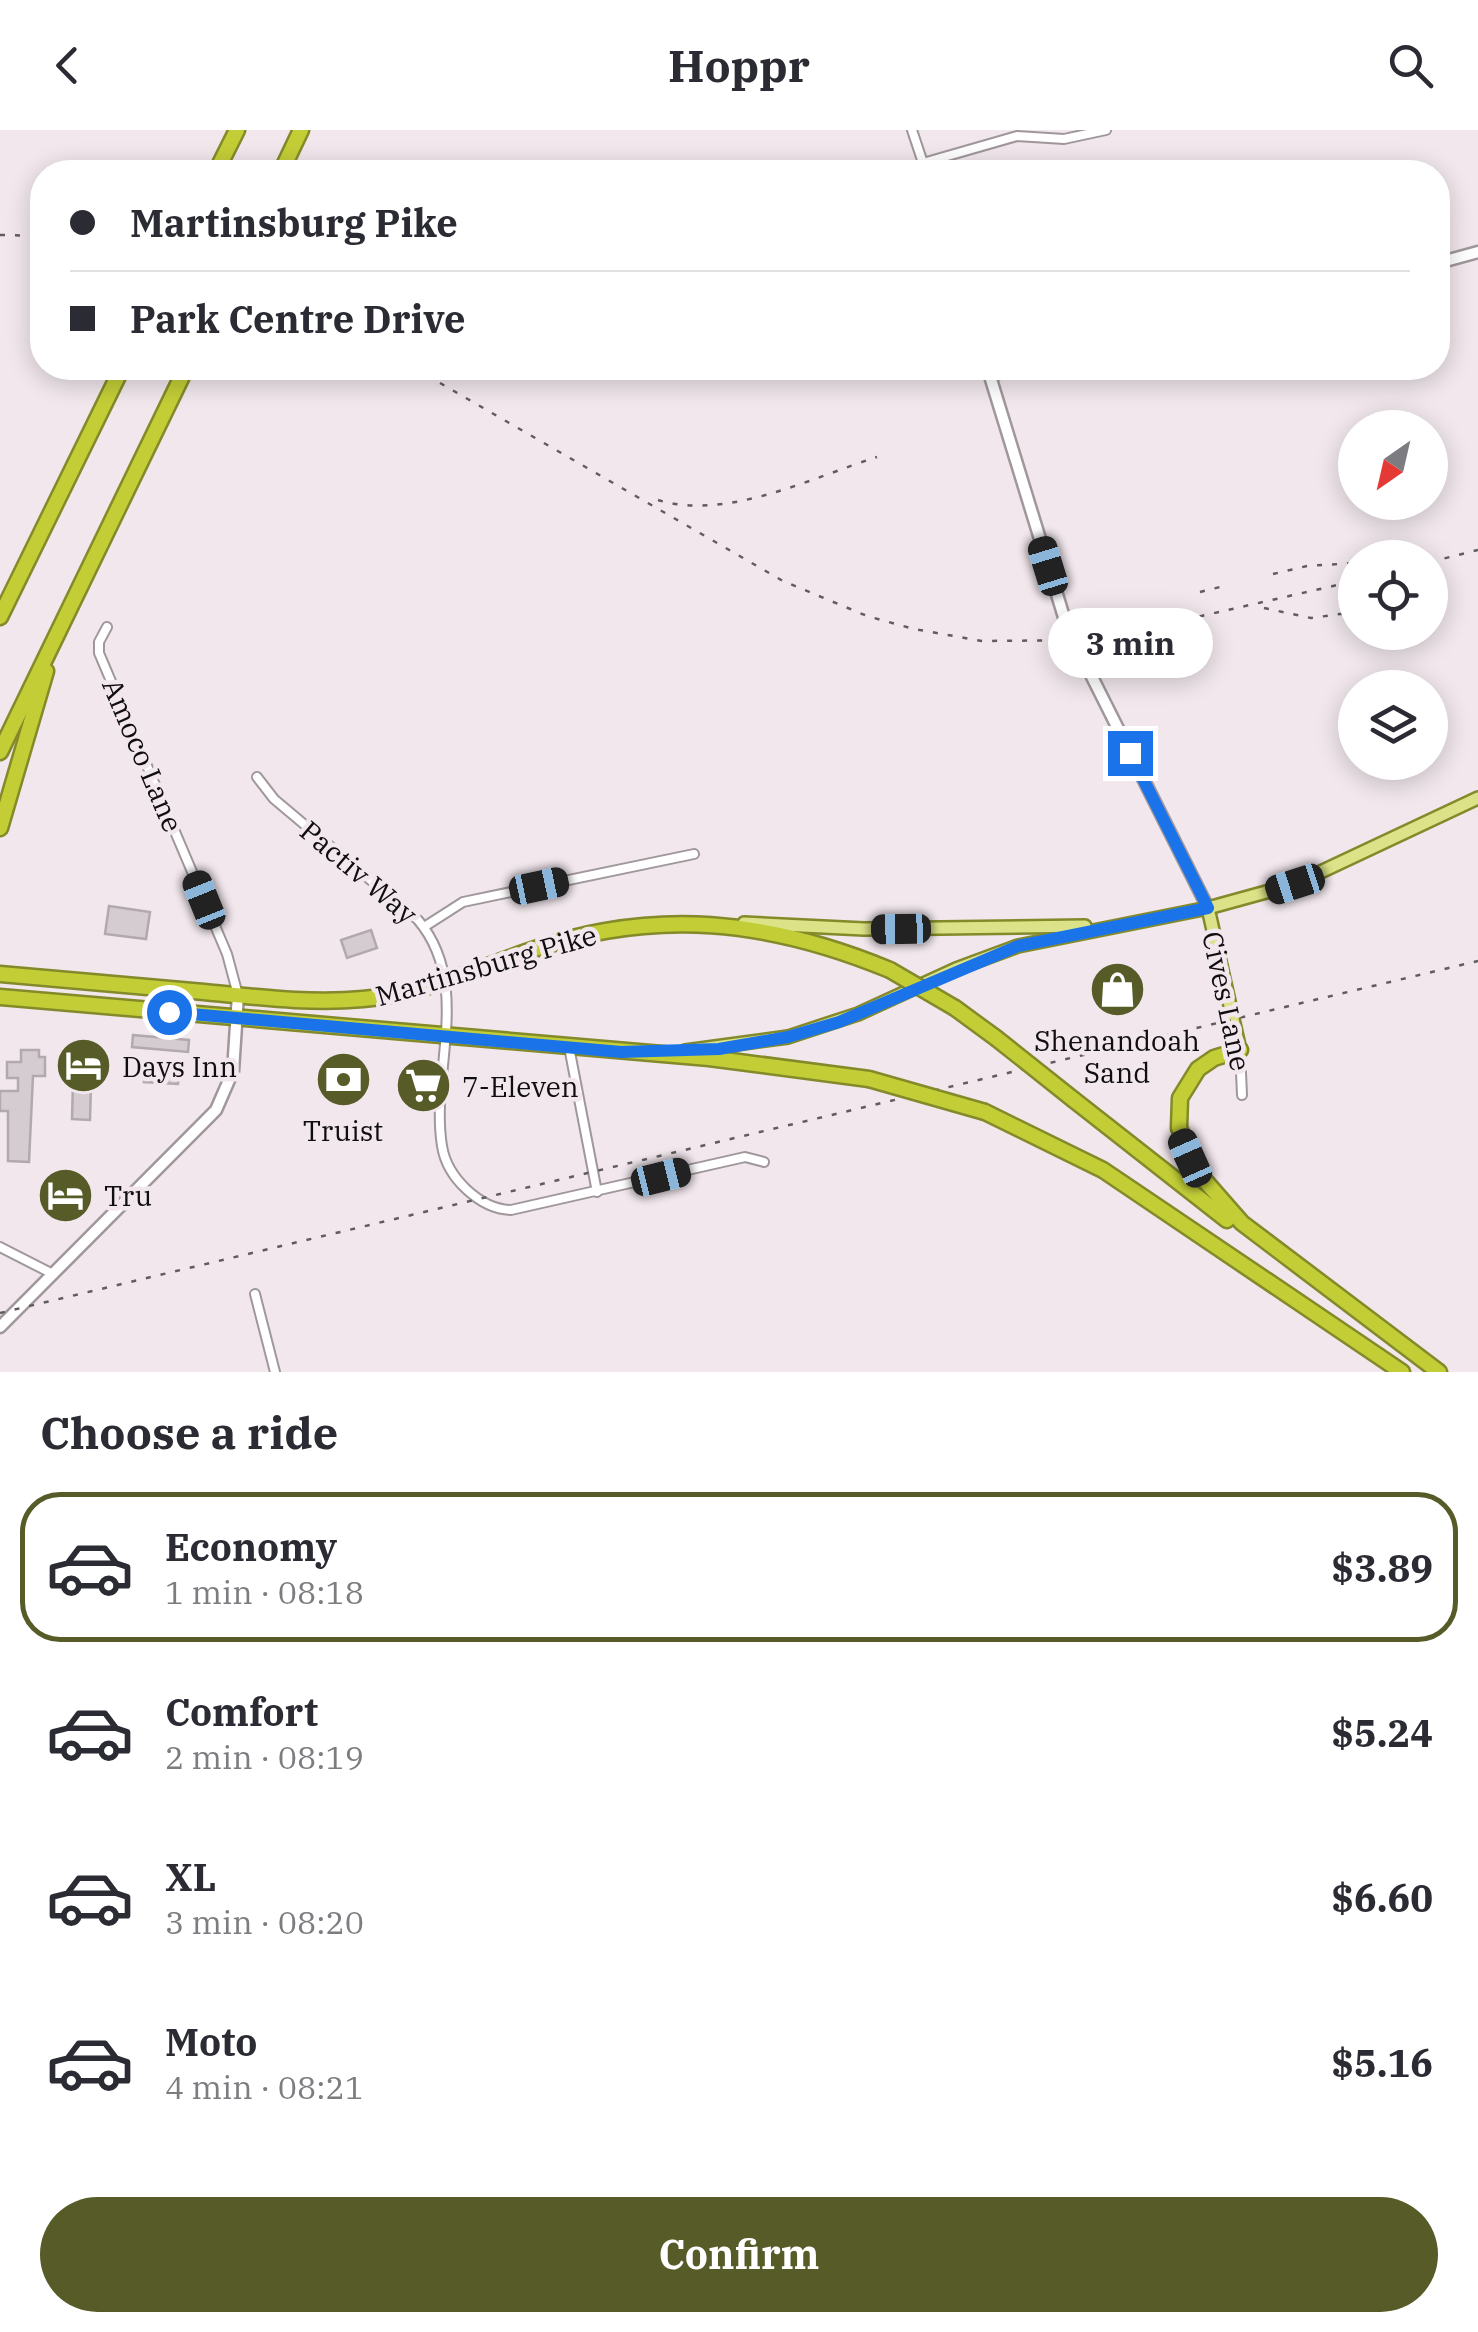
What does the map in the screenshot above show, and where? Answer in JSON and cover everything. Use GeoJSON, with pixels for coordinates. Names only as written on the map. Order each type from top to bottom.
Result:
{"type":"FeatureCollection","features":[{"type":"Feature","properties":{"kind":"highway"},"geometry":{"type":"LineString","coordinates":[[222,160],[237,130]]}},
{"type":"Feature","properties":{"kind":"highway"},"geometry":{"type":"LineString","coordinates":[[287,160],[302,130]]}},
{"type":"Feature","properties":{"kind":"highway"},"geometry":{"type":"LineString","coordinates":[[1,615],[116,380]]}},
{"type":"Feature","properties":{"kind":"highway"},"geometry":{"type":"LineString","coordinates":[[0,752],[180,380]]}},
{"type":"Feature","properties":{"kind":"highway"},"geometry":{"type":"LineString","coordinates":[[0,828],[56,635]]}},
{"type":"Feature","properties":{"kind":"highway","name":"Martinsburg Pike"},"geometry":{"type":"LineString","coordinates":[[0,974],[339,1001],[394,995],[444,982],[560,941],[674,922],[725,925],[821,943],[890,970],[955,1008],[1309,1281],[1439,1372]]}},
{"type":"Feature","properties":{"kind":"highway"},"geometry":{"type":"LineString","coordinates":[[0,966],[33,977]]}},
{"type":"Feature","properties":{"kind":"highway","name":"Martinsburg Pike"},"geometry":{"type":"LineString","coordinates":[[0,1000],[769,1064],[869,1079],[984,1112],[1103,1170],[1402,1372]]}},
{"type":"Feature","properties":{"kind":"highway"},"geometry":{"type":"LineString","coordinates":[[1240,1050],[1198,1068],[1180,1098],[1179,1128],[1200,1175],[1220,1203],[1242,1224],[1439,1372]]}},
{"type":"Feature","properties":{"kind":"main road"},"geometry":{"type":"LineString","coordinates":[[621,1052],[719,1049],[788,1037],[858,1014],[996,954],[1266,894],[1331,870],[1478,798]]}},
{"type":"Feature","properties":{"kind":"main road","name":"Cives Lane"},"geometry":{"type":"LineString","coordinates":[[1208,908],[1240,1050]]}},
{"type":"Feature","properties":{"kind":"main road"},"geometry":{"type":"LineString","coordinates":[[674,922],[705,920],[864,930],[1120,924]]}},
{"type":"Feature","properties":{"kind":"street"},"geometry":{"type":"LineString","coordinates":[[912,130],[922,160]]}},
{"type":"Feature","properties":{"kind":"street"},"geometry":{"type":"LineString","coordinates":[[948,160],[1017,136],[1064,139],[1106,130]]}},
{"type":"Feature","properties":{"kind":"street"},"geometry":{"type":"LineString","coordinates":[[1450,259],[1478,252]]}},
{"type":"Feature","properties":{"kind":"street"},"geometry":{"type":"LineString","coordinates":[[990,380],[1067,627],[1208,908]]}},
{"type":"Feature","properties":{"kind":"street","name":"Amoco Lane"},"geometry":{"type":"LineString","coordinates":[[107,627],[98,642],[99,653],[219,936],[238,995]]}},
{"type":"Feature","properties":{"kind":"street","name":"Pactiv Way"},"geometry":{"type":"LineString","coordinates":[[256,777],[274,799],[424,927],[444,982],[447,1037],[441,1144],[448,1164],[466,1188],[503,1210],[745,1158],[764,1162]]}},
{"type":"Feature","properties":{"kind":"street"},"geometry":{"type":"LineString","coordinates":[[424,927],[463,902],[694,854]]}},
{"type":"Feature","properties":{"kind":"street"},"geometry":{"type":"LineString","coordinates":[[0,1328],[216,1110],[233,1071],[238,995]]}},
{"type":"Feature","properties":{"kind":"street"},"geometry":{"type":"LineString","coordinates":[[569,1047],[596,1192]]}},
{"type":"Feature","properties":{"kind":"street","name":"Cives Lane"},"geometry":{"type":"LineString","coordinates":[[1240,1050],[1242,1094]]}},
{"type":"Feature","properties":{"kind":"street"},"geometry":{"type":"LineString","coordinates":[[0,1247],[51,1273]]}},
{"type":"Feature","properties":{"kind":"street"},"geometry":{"type":"LineString","coordinates":[[256,1294],[274,1372]]}},
{"type":"Feature","properties":{"kind":"building"},"geometry":{"type":"Polygon","coordinates":[[[109,906],[150,912],[146,939],[105,934],[109,906]]]}},
{"type":"Feature","properties":{"kind":"building"},"geometry":{"type":"Polygon","coordinates":[[[371,930],[377,948],[347,958],[341,940],[371,930]]]}},
{"type":"Feature","properties":{"kind":"building"},"geometry":{"type":"Polygon","coordinates":[[[133,1035],[189,1040],[188,1052],[132,1047],[133,1035]]]}},
{"type":"Feature","properties":{"kind":"building","name":"Days Inn"},"geometry":{"type":"Polygon","coordinates":[[[74,1047],[92,1048],[90,1120],[72,1119],[74,1047]]]}},
{"type":"Feature","properties":{"kind":"building"},"geometry":{"type":"Polygon","coordinates":[[[21,1050],[39,1050],[39,1057],[45,1057],[45,1076],[33,1076],[29,1162],[8,1161],[8,1111],[0,1111],[0,1091],[18,1091],[18,1078],[7,1078],[7,1062],[21,1062],[21,1050]]]}},
{"type":"Feature","properties":{"kind":"building"},"geometry":{"type":"Polygon","coordinates":[[[145,1065],[172,1067],[171,1073],[179,1073],[178,1084],[144,1082],[145,1065]]]}},
{"type":"Feature","properties":{"kind":"railway"},"geometry":{"type":"LineString","coordinates":[[0,235],[30,236]]}},
{"type":"Feature","properties":{"kind":"railway"},"geometry":{"type":"LineString","coordinates":[[435,380],[783,581],[867,616],[914,629],[982,641],[1096,640],[1338,585]]}},
{"type":"Feature","properties":{"kind":"railway"},"geometry":{"type":"LineString","coordinates":[[658,500],[684,505],[740,501],[877,457]]}},
{"type":"Feature","properties":{"kind":"railway"},"geometry":{"type":"LineString","coordinates":[[1448,558],[1478,550]]}},
{"type":"Feature","properties":{"kind":"railway"},"geometry":{"type":"LineString","coordinates":[[1273,574],[1338,564]]}},
{"type":"Feature","properties":{"kind":"railway"},"geometry":{"type":"LineString","coordinates":[[1200,592],[1220,587]]}},
{"type":"Feature","properties":{"kind":"railway"},"geometry":{"type":"LineString","coordinates":[[1264,608],[1311,618],[1338,614]]}},
{"type":"Feature","properties":{"kind":"railway"},"geometry":{"type":"LineString","coordinates":[[0,1313],[1478,961]]}},
{"type":"Feature","properties":{"kind":"place","name":"Shenandoah Sand"},"geometry":{"type":"Point","coordinates":[1117,989]}},
{"type":"Feature","properties":{"kind":"place","name":"Days Inn"},"geometry":{"type":"Point","coordinates":[83,1066]}},
{"type":"Feature","properties":{"kind":"place","name":"Truist"},"geometry":{"type":"Point","coordinates":[343,1079]}},
{"type":"Feature","properties":{"kind":"place","name":"7-Eleven"},"geometry":{"type":"Point","coordinates":[423,1086]}},
{"type":"Feature","properties":{"kind":"place","name":"Tru"},"geometry":{"type":"Point","coordinates":[65,1195]}},
{"type":"Feature","properties":{"kind":"route"},"geometry":{"type":"LineString","coordinates":[[169,1012],[621,1052],[719,1049],[814,1030],[1018,946],[1208,908],[1130,753]]}}]}
